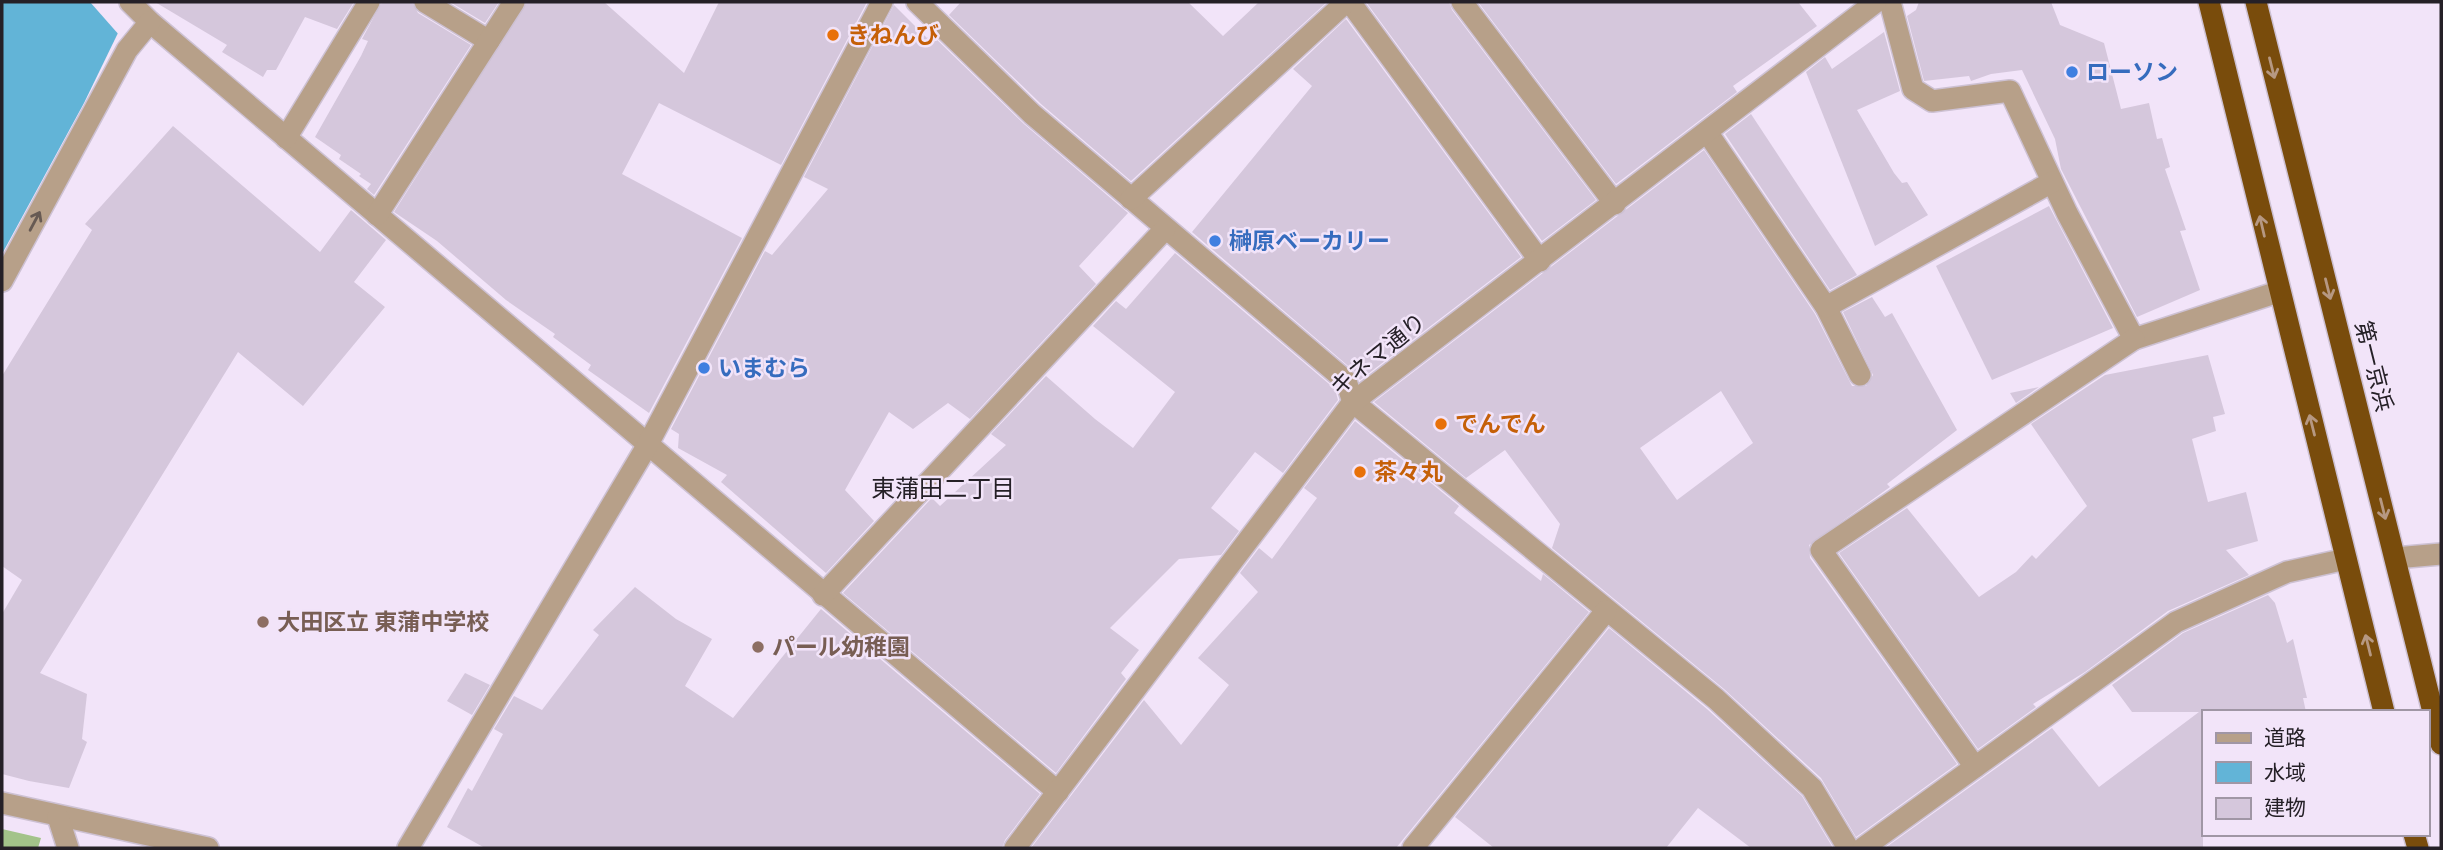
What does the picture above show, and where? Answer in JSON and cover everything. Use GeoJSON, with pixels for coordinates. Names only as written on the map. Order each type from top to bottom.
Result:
{"type":"FeatureCollection","features":[{"type":"Feature","properties":{"kind":"highway"},"geometry":{"type":"LineString","coordinates":[[2209,2],[2278,292],[2384,710]]}},
{"type":"Feature","properties":{"kind":"highway","name":"第一京浜"},"geometry":{"type":"LineString","coordinates":[[2256,2],[2441,744]]}},
{"type":"Feature","properties":{"kind":"street"},"geometry":{"type":"LineString","coordinates":[[286,138],[369,2]]}},
{"type":"Feature","properties":{"kind":"street"},"geometry":{"type":"LineString","coordinates":[[425,2],[489,41]]}},
{"type":"Feature","properties":{"kind":"street"},"geometry":{"type":"LineString","coordinates":[[377,215],[514,2]]}},
{"type":"Feature","properties":{"kind":"street"},"geometry":{"type":"LineString","coordinates":[[408,848],[647,446],[882,2]]}},
{"type":"Feature","properties":{"kind":"street"},"geometry":{"type":"LineString","coordinates":[[918,2],[1032,114],[1346,381],[1353,402],[1716,699],[1812,788],[1848,848]]}},
{"type":"Feature","properties":{"kind":"street"},"geometry":{"type":"LineString","coordinates":[[1131,199],[1348,2],[1540,261]]}},
{"type":"Feature","properties":{"kind":"street"},"geometry":{"type":"LineString","coordinates":[[1462,2],[1615,204]]}},
{"type":"Feature","properties":{"kind":"street","name":"キネマ通り"},"geometry":{"type":"LineString","coordinates":[[1015,848],[1353,402],[1615,204],[1875,2]]}},
{"type":"Feature","properties":{"kind":"street"},"geometry":{"type":"LineString","coordinates":[[1889,2],[1913,89],[1933,102],[2010,91],[2052,182],[2134,339]]}},
{"type":"Feature","properties":{"kind":"street"},"geometry":{"type":"LineString","coordinates":[[2,281],[127,50],[141,10],[286,138],[647,446],[1058,792]]}},
{"type":"Feature","properties":{"kind":"street"},"geometry":{"type":"LineString","coordinates":[[1707,132],[1826,307],[1860,375]]}},
{"type":"Feature","properties":{"kind":"street"},"geometry":{"type":"LineString","coordinates":[[1826,307],[2052,182]]}},
{"type":"Feature","properties":{"kind":"street"},"geometry":{"type":"LineString","coordinates":[[823,595],[1165,229]]}},
{"type":"Feature","properties":{"kind":"street"},"geometry":{"type":"LineString","coordinates":[[1975,767],[1821,550],[2134,339],[2278,292]]}},
{"type":"Feature","properties":{"kind":"street"},"geometry":{"type":"LineString","coordinates":[[2395,558],[2441,554]]}},
{"type":"Feature","properties":{"kind":"street"},"geometry":{"type":"LineString","coordinates":[[1863,848],[2176,622],[2287,572],[2346,559]]}},
{"type":"Feature","properties":{"kind":"street"},"geometry":{"type":"LineString","coordinates":[[1413,848],[1606,611]]}},
{"type":"Feature","properties":{"kind":"street"},"geometry":{"type":"LineString","coordinates":[[2,803],[208,848]]}},
{"type":"Feature","properties":{"kind":"street"},"geometry":{"type":"LineString","coordinates":[[58,817],[68,848]]}},
{"type":"Feature","properties":{"kind":"green space"},"geometry":{"type":"Polygon","coordinates":[[[2,829],[41,838],[38,848],[2,848],[2,829]]]}},
{"type":"Feature","properties":{"kind":"water"},"geometry":{"type":"Polygon","coordinates":[[[2,2],[133,2],[84,103],[2,254],[2,2]]]}},
{"type":"Feature","properties":{"kind":"pier"},"geometry":{"type":"Polygon","coordinates":[[[90,2],[137,2],[120,36],[90,2]]]}},
{"type":"Feature","properties":{"kind":"building"},"geometry":{"type":"Polygon","coordinates":[[[155,2],[354,2],[337,29],[305,17],[276,70],[267,70],[263,77],[222,52],[227,45],[155,2]]]}},
{"type":"Feature","properties":{"kind":"building"},"geometry":{"type":"Polygon","coordinates":[[[382,2],[412,2],[418,13],[471,45],[374,195],[367,189],[371,184],[359,176],[361,174],[339,159],[341,155],[315,137],[361,56],[368,41],[362,39],[382,2]]]}},
{"type":"Feature","properties":{"kind":"building"},"geometry":{"type":"Polygon","coordinates":[[[450,2],[499,2],[485,23],[450,2]]]}},
{"type":"Feature","properties":{"kind":"building"},"geometry":{"type":"Polygon","coordinates":[[[527,2],[604,2],[684,73],[719,2],[867,2],[781,165],[659,103],[622,174],[742,238],[649,413],[588,370],[591,365],[553,337],[555,334],[506,300],[437,241],[394,212],[527,2]]]}},
{"type":"Feature","properties":{"kind":"building"},"geometry":{"type":"Polygon","coordinates":[[[961,2],[1188,2],[1223,36],[1259,2],[1327,2],[1131,181],[1041,104],[949,15],[961,2]]]}},
{"type":"Feature","properties":{"kind":"building"},"geometry":{"type":"Polygon","coordinates":[[[1366,2],[1449,2],[1452,10],[1596,200],[1542,241],[1366,2]]]}},
{"type":"Feature","properties":{"kind":"building"},"geometry":{"type":"Polygon","coordinates":[[[1478,2],[1798,2],[1817,26],[1733,86],[1737,92],[1616,184],[1478,2]]]}},
{"type":"Feature","properties":{"kind":"building"},"geometry":{"type":"Polygon","coordinates":[[[1919,2],[2051,2],[2060,25],[2104,43],[2121,109],[2149,103],[2157,139],[2162,138],[2170,167],[2165,169],[2186,230],[2180,231],[2200,290],[2137,317],[2061,169],[2055,139],[2022,70],[1991,74],[1971,81],[1969,76],[1924,81],[1907,16],[1916,10],[1919,2]]]}},
{"type":"Feature","properties":{"kind":"building"},"geometry":{"type":"Polygon","coordinates":[[[894,5],[927,38],[931,34],[1024,124],[1128,213],[1079,266],[1096,284],[970,419],[948,403],[913,429],[889,412],[845,490],[874,521],[826,573],[721,482],[727,475],[678,448],[679,434],[671,429],[765,251],[772,255],[828,189],[804,177],[894,5]]]}},
{"type":"Feature","properties":{"kind":"building"},"geometry":{"type":"Polygon","coordinates":[[[1346,19],[1521,257],[1360,380],[1354,371],[1192,232],[1312,86],[1293,69],[1346,19]]]}},
{"type":"Feature","properties":{"kind":"building"},"geometry":{"type":"Polygon","coordinates":[[[1884,32],[1900,91],[1857,110],[1894,173],[1902,183],[1907,182],[1928,215],[1875,246],[1806,72],[1825,57],[1832,69],[1884,32]]]}},
{"type":"Feature","properties":{"kind":"building"},"geometry":{"type":"Polygon","coordinates":[[[1751,114],[1857,275],[1830,290],[1725,134],[1751,114]]]}},
{"type":"Feature","properties":{"kind":"building"},"geometry":{"type":"Polygon","coordinates":[[[173,126],[320,252],[351,210],[386,240],[354,282],[385,307],[303,406],[238,352],[40,673],[87,694],[82,739],[87,742],[69,788],[29,781],[2,774],[2,614],[22,580],[2,566],[2,376],[92,230],[85,224],[173,126]]]}},
{"type":"Feature","properties":{"kind":"building"},"geometry":{"type":"Polygon","coordinates":[[[1704,150],[1815,314],[1852,386],[1866,386],[1873,375],[1843,312],[1872,297],[1885,317],[1892,313],[1957,430],[1887,484],[1890,487],[1809,545],[1810,558],[1957,764],[1856,837],[1821,778],[1724,689],[1552,548],[1560,524],[1505,450],[1466,478],[1374,402],[1704,150]],[[1721,391],[1640,448],[1677,500],[1753,443],[1721,391]]]}},
{"type":"Feature","properties":{"kind":"building"},"geometry":{"type":"Polygon","coordinates":[[[2049,206],[2113,328],[1992,380],[1936,266],[2049,206]]]}},
{"type":"Feature","properties":{"kind":"building"},"geometry":{"type":"Polygon","coordinates":[[[1175,253],[1335,389],[1338,400],[1283,473],[1255,452],[1211,508],[1239,531],[1221,555],[1179,559],[1110,628],[1139,650],[1121,673],[1126,679],[1056,773],[843,593],[932,498],[940,506],[1006,445],[991,434],[1046,376],[1133,448],[1175,392],[1093,326],[1116,301],[1126,309],[1175,253]]]}},
{"type":"Feature","properties":{"kind":"building"},"geometry":{"type":"Polygon","coordinates":[[[2208,355],[2225,414],[2213,417],[2216,431],[2192,439],[2208,502],[2246,492],[2258,541],[2226,550],[2249,575],[2168,611],[2085,672],[2033,704],[2036,707],[1978,749],[1839,553],[1907,508],[1979,597],[2016,572],[2032,555],[2036,559],[2087,506],[2031,424],[2105,375],[2208,355]]]}},
{"type":"Feature","properties":{"kind":"building"},"geometry":{"type":"Polygon","coordinates":[[[2039,387],[2016,403],[2010,393],[2039,387]]]}},
{"type":"Feature","properties":{"kind":"building"},"geometry":{"type":"Polygon","coordinates":[[[1355,421],[1459,506],[1454,513],[1541,581],[1543,574],[1589,612],[1396,848],[1031,848],[1144,700],[1181,745],[1229,685],[1198,658],[1258,592],[1240,573],[1259,548],[1272,559],[1317,498],[1304,488],[1355,421]]]}},
{"type":"Feature","properties":{"kind":"building"},"geometry":{"type":"Polygon","coordinates":[[[635,587],[676,619],[712,639],[685,686],[733,718],[821,609],[1040,794],[1005,840],[1002,848],[485,848],[447,827],[468,788],[472,791],[503,734],[494,729],[514,696],[542,710],[599,635],[593,630],[635,587]]]}},
{"type":"Feature","properties":{"kind":"building"},"geometry":{"type":"Polygon","coordinates":[[[2268,595],[2275,603],[2287,643],[2293,639],[2307,698],[2303,698],[2306,710],[2202,710],[2203,848],[1885,848],[2052,728],[2099,787],[2199,712],[2132,712],[2112,685],[2183,633],[2268,595]]]}},
{"type":"Feature","properties":{"kind":"building"},"geometry":{"type":"Polygon","coordinates":[[[1609,628],[1707,709],[1802,796],[1833,848],[1751,848],[1698,808],[1666,848],[1494,848],[1455,817],[1609,628]]]}},
{"type":"Feature","properties":{"kind":"building"},"geometry":{"type":"Polygon","coordinates":[[[465,673],[490,685],[472,715],[447,701],[465,673]]]}},
{"type":"Feature","properties":{"kind":"place","name":"きねんび"},"geometry":{"type":"Point","coordinates":[833,35]}},
{"type":"Feature","properties":{"kind":"place","name":"ローソン"},"geometry":{"type":"Point","coordinates":[2072,72]}},
{"type":"Feature","properties":{"kind":"place","name":"榊原ベーカリー"},"geometry":{"type":"Point","coordinates":[1215,241]}},
{"type":"Feature","properties":{"kind":"place","name":"いまむら"},"geometry":{"type":"Point","coordinates":[704,368]}},
{"type":"Feature","properties":{"kind":"place","name":"でんでん"},"geometry":{"type":"Point","coordinates":[1441,424]}},
{"type":"Feature","properties":{"kind":"place","name":"茶々丸"},"geometry":{"type":"Point","coordinates":[1360,472]}},
{"type":"Feature","properties":{"kind":"place","name":"大田区立 東蒲中学校"},"geometry":{"type":"Point","coordinates":[263,622]}},
{"type":"Feature","properties":{"kind":"place","name":"パール幼稚園"},"geometry":{"type":"Point","coordinates":[758,647]}},
{"type":"Feature","properties":{"kind":"district","name":"東蒲田二丁目"},"geometry":{"type":"Point","coordinates":[943,489]}}]}
